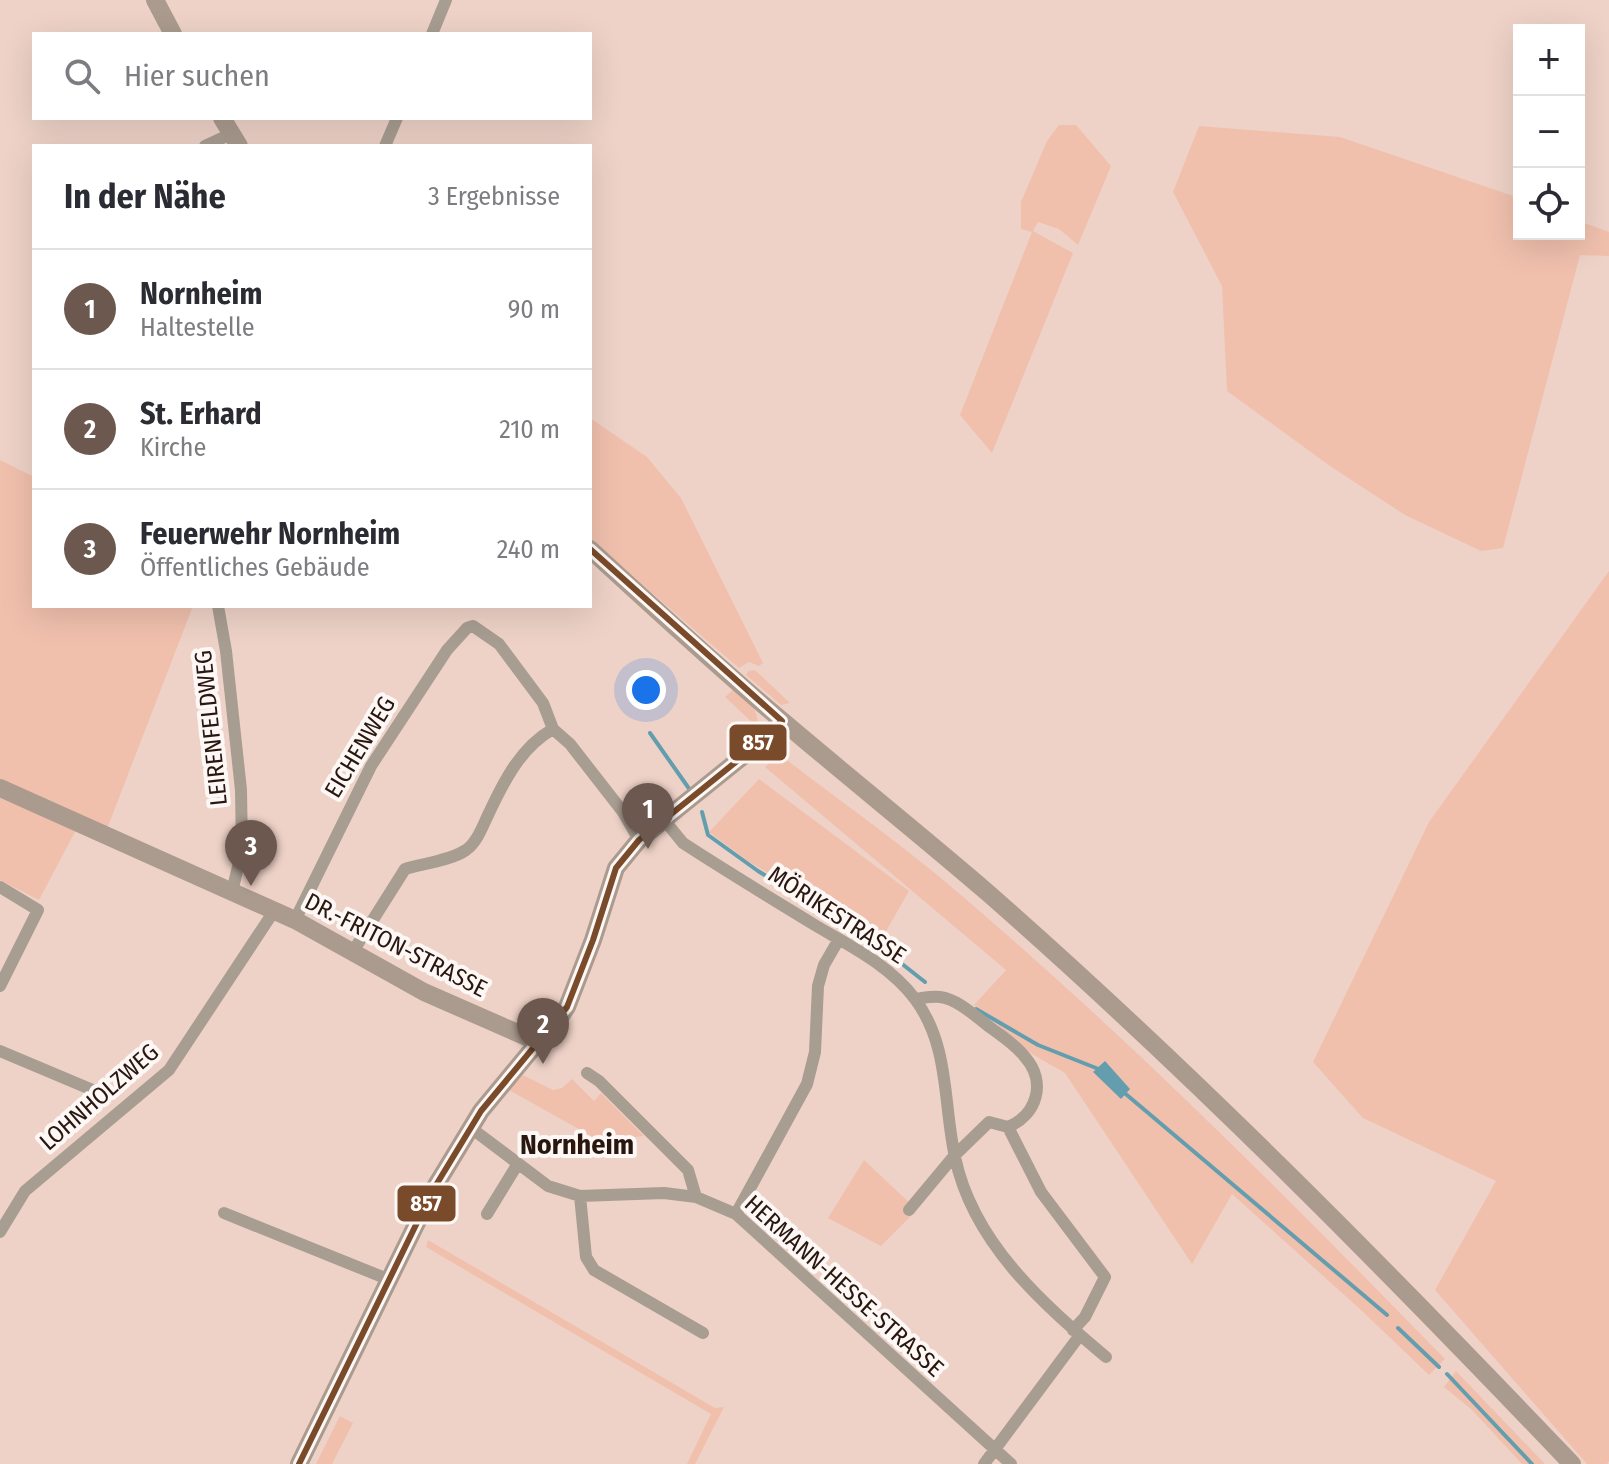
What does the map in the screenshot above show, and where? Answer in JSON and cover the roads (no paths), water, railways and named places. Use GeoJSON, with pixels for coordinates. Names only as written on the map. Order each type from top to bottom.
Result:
{"type":"FeatureCollection","features":[{"type":"Feature","properties":{"kind":"street"},"geometry":{"type":"LineString","coordinates":[[155,0],[172,32]]}},
{"type":"Feature","properties":{"kind":"street"},"geometry":{"type":"LineString","coordinates":[[433,32],[446,0]]}},
{"type":"Feature","properties":{"kind":"street"},"geometry":{"type":"LineString","coordinates":[[386,144],[396,120]]}},
{"type":"Feature","properties":{"kind":"street"},"geometry":{"type":"LineString","coordinates":[[209,144],[231,133]]}},
{"type":"Feature","properties":{"kind":"street"},"geometry":{"type":"LineString","coordinates":[[592,551],[782,721],[987,893],[1221,1107],[1450,1336],[1572,1464]]}},
{"type":"Feature","properties":{"kind":"street","name":"LEIRENFELDWEG"},"geometry":{"type":"LineString","coordinates":[[218,608],[241,790],[242,850],[232,892]]}},
{"type":"Feature","properties":{"kind":"street","name":"EICHENWEG"},"geometry":{"type":"LineString","coordinates":[[295,920],[371,766],[447,650],[467,628],[473,626],[499,644],[543,703],[553,729]]}},
{"type":"Feature","properties":{"kind":"street"},"geometry":{"type":"LineString","coordinates":[[299,1464],[433,1190],[502,1084],[556,1023],[573,994],[614,871],[639,840],[782,721]]}},
{"type":"Feature","properties":{"kind":"street"},"geometry":{"type":"LineString","coordinates":[[352,953],[405,869],[467,850],[520,758],[538,738],[553,729],[570,744],[623,812],[639,840]]}},
{"type":"Feature","properties":{"kind":"street","name":"DR.-FRITON-STRASSE"},"geometry":{"type":"LineString","coordinates":[[0,788],[295,920],[424,992],[538,1042]]}},
{"type":"Feature","properties":{"kind":"street","name":"MÖRIKESTRASSE"},"geometry":{"type":"LineString","coordinates":[[665,821],[683,843],[884,968],[915,999],[940,1049],[954,1156],[963,1188],[984,1230],[1022,1281],[1106,1357]]}},
{"type":"Feature","properties":{"kind":"street"},"geometry":{"type":"LineString","coordinates":[[0,887],[38,910],[0,986]]}},
{"type":"Feature","properties":{"kind":"street","name":"LOHNHOLZWEG"},"geometry":{"type":"LineString","coordinates":[[0,1232],[25,1191],[169,1070],[274,911]]}},
{"type":"Feature","properties":{"kind":"street"},"geometry":{"type":"LineString","coordinates":[[736,1214],[807,1084],[815,1052],[818,986],[824,965],[839,939]]}},
{"type":"Feature","properties":{"kind":"street"},"geometry":{"type":"LineString","coordinates":[[909,1210],[954,1156],[989,1122],[1008,1127],[1027,1116],[1036,1099],[1038,1085],[1027,1059],[1005,1038],[956,1003],[940,997],[915,999]]}},
{"type":"Feature","properties":{"kind":"street"},"geometry":{"type":"LineString","coordinates":[[0,1051],[95,1091]]}},
{"type":"Feature","properties":{"kind":"street"},"geometry":{"type":"LineString","coordinates":[[587,1073],[599,1081],[688,1170],[696,1197]]}},
{"type":"Feature","properties":{"kind":"street"},"geometry":{"type":"LineString","coordinates":[[984,1464],[1077,1332],[1105,1277],[1041,1192],[1008,1127]]}},
{"type":"Feature","properties":{"kind":"street"},"geometry":{"type":"LineString","coordinates":[[471,1128],[548,1186],[580,1196],[586,1257],[594,1270],[703,1333]]}},
{"type":"Feature","properties":{"kind":"street"},"geometry":{"type":"LineString","coordinates":[[487,1214],[517,1165]]}},
{"type":"Feature","properties":{"kind":"street","name":"HERMANN-HESSE-STRASSE"},"geometry":{"type":"LineString","coordinates":[[580,1196],[664,1193],[696,1197],[736,1214],[1011,1464]]}},
{"type":"Feature","properties":{"kind":"street"},"geometry":{"type":"LineString","coordinates":[[224,1213],[390,1280]]}},
{"type":"Feature","properties":{"kind":"water"},"geometry":{"type":"Polygon","coordinates":[[[1105,1061],[1130,1089],[1121,1099],[1093,1072],[1105,1061]]]}},
{"type":"Feature","properties":{"kind":"waterway"},"geometry":{"type":"LineString","coordinates":[[650,733],[690,790]]}},
{"type":"Feature","properties":{"kind":"waterway"},"geometry":{"type":"LineString","coordinates":[[702,812],[708,835],[758,871],[878,945],[925,982]]}},
{"type":"Feature","properties":{"kind":"waterway"},"geometry":{"type":"LineString","coordinates":[[976,1009],[1038,1045],[1101,1070]]}},
{"type":"Feature","properties":{"kind":"waterway"},"geometry":{"type":"LineString","coordinates":[[1121,1090],[1387,1315]]}},
{"type":"Feature","properties":{"kind":"waterway"},"geometry":{"type":"LineString","coordinates":[[1398,1328],[1439,1367]]}},
{"type":"Feature","properties":{"kind":"waterway"},"geometry":{"type":"LineString","coordinates":[[1447,1374],[1532,1464]]}},
{"type":"Feature","properties":{"kind":"place","name":"Nornheim"},"geometry":{"type":"Point","coordinates":[648,849]}},
{"type":"Feature","properties":{"kind":"place","name":"Feuerwehr Nornheim"},"geometry":{"type":"Point","coordinates":[251,886]}},
{"type":"Feature","properties":{"kind":"place","name":"St. Erhard"},"geometry":{"type":"Point","coordinates":[543,1064]}},
{"type":"Feature","properties":{"kind":"district","name":"Nornheim"},"geometry":{"type":"Point","coordinates":[577,1144]}}]}
